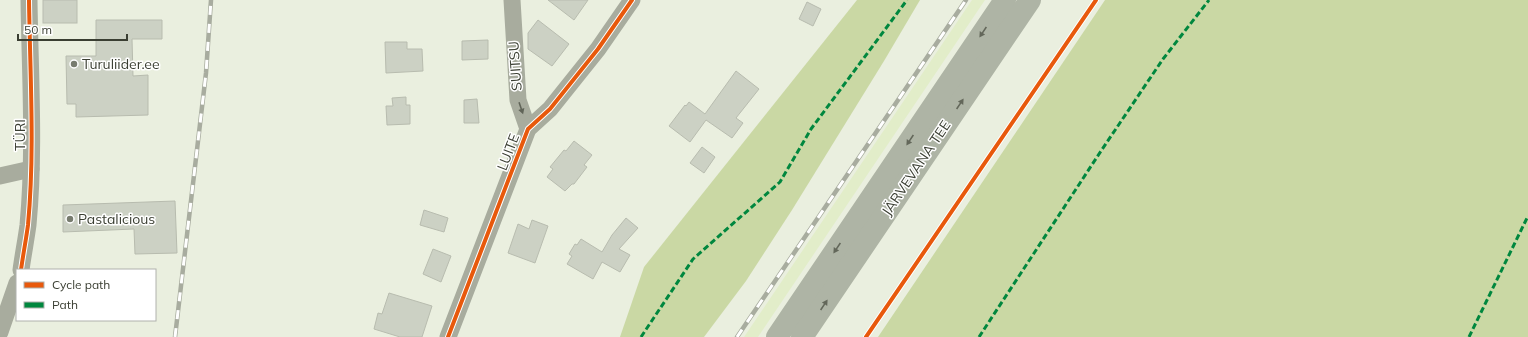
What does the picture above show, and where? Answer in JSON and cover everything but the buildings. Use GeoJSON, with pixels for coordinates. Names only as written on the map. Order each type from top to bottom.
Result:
{"type":"FeatureCollection","features":[{"type":"Feature","properties":{"kind":"highway","name":"JÄRVEVANA TEE"},"geometry":{"type":"LineString","coordinates":[[777,337],[1005,0]]}},
{"type":"Feature","properties":{"kind":"highway","name":"JÄRVEVANA TEE"},"geometry":{"type":"LineString","coordinates":[[802,337],[1030,0]]}},
{"type":"Feature","properties":{"kind":"street","name":"TÜRI"},"geometry":{"type":"LineString","coordinates":[[21,269],[28,225],[31,169],[32,131],[29,0]]}},
{"type":"Feature","properties":{"kind":"street","name":"SUITSU"},"geometry":{"type":"LineString","coordinates":[[512,0],[512,26],[518,100],[528,130]]}},
{"type":"Feature","properties":{"kind":"street","name":"LUITE"},"geometry":{"type":"LineString","coordinates":[[448,337],[528,130],[550,109],[598,49],[632,0]]}},
{"type":"Feature","properties":{"kind":"street"},"geometry":{"type":"LineString","coordinates":[[0,176],[31,169]]}},
{"type":"Feature","properties":{"kind":"street"},"geometry":{"type":"LineString","coordinates":[[0,332],[16,286]]}},
{"type":"Feature","properties":{"kind":"green space"},"geometry":{"type":"Polygon","coordinates":[[[857,0],[920,0],[792,210],[746,281],[704,337],[620,337],[644,267],[857,0]]]}},
{"type":"Feature","properties":{"kind":"green space"},"geometry":{"type":"Polygon","coordinates":[[[972,0],[985,0],[758,337],[744,337],[972,0]]]}},
{"type":"Feature","properties":{"kind":"green space"},"geometry":{"type":"Polygon","coordinates":[[[1105,0],[1528,0],[1528,337],[878,337],[1105,0]]]}},
{"type":"Feature","properties":{"kind":"railway"},"geometry":{"type":"LineString","coordinates":[[175,337],[206,73],[211,0]]}},
{"type":"Feature","properties":{"kind":"railway"},"geometry":{"type":"LineString","coordinates":[[737,337],[966,0]]}},
{"type":"Feature","properties":{"kind":"marked path"},"geometry":{"type":"LineString","coordinates":[[641,337],[693,259],[780,182],[811,129],[907,0]]}},
{"type":"Feature","properties":{"kind":"marked path"},"geometry":{"type":"LineString","coordinates":[[979,337],[1163,59],[1209,0]]}},
{"type":"Feature","properties":{"kind":"marked path"},"geometry":{"type":"LineString","coordinates":[[1469,337],[1528,216]]}},
{"type":"Feature","properties":{"kind":"cycle path"},"geometry":{"type":"LineString","coordinates":[[21,269],[28,225],[31,169],[32,112],[29,0]]}},
{"type":"Feature","properties":{"kind":"cycle path"},"geometry":{"type":"LineString","coordinates":[[448,337],[528,129],[550,109],[598,49],[632,0]]}},
{"type":"Feature","properties":{"kind":"cycle path"},"geometry":{"type":"LineString","coordinates":[[866,337],[1096,0]]}},
{"type":"Feature","properties":{"kind":"place","name":"Turuliider.ee"},"geometry":{"type":"Point","coordinates":[74,64]}},
{"type":"Feature","properties":{"kind":"place","name":"Pastalicious"},"geometry":{"type":"Point","coordinates":[70,219]}}]}
